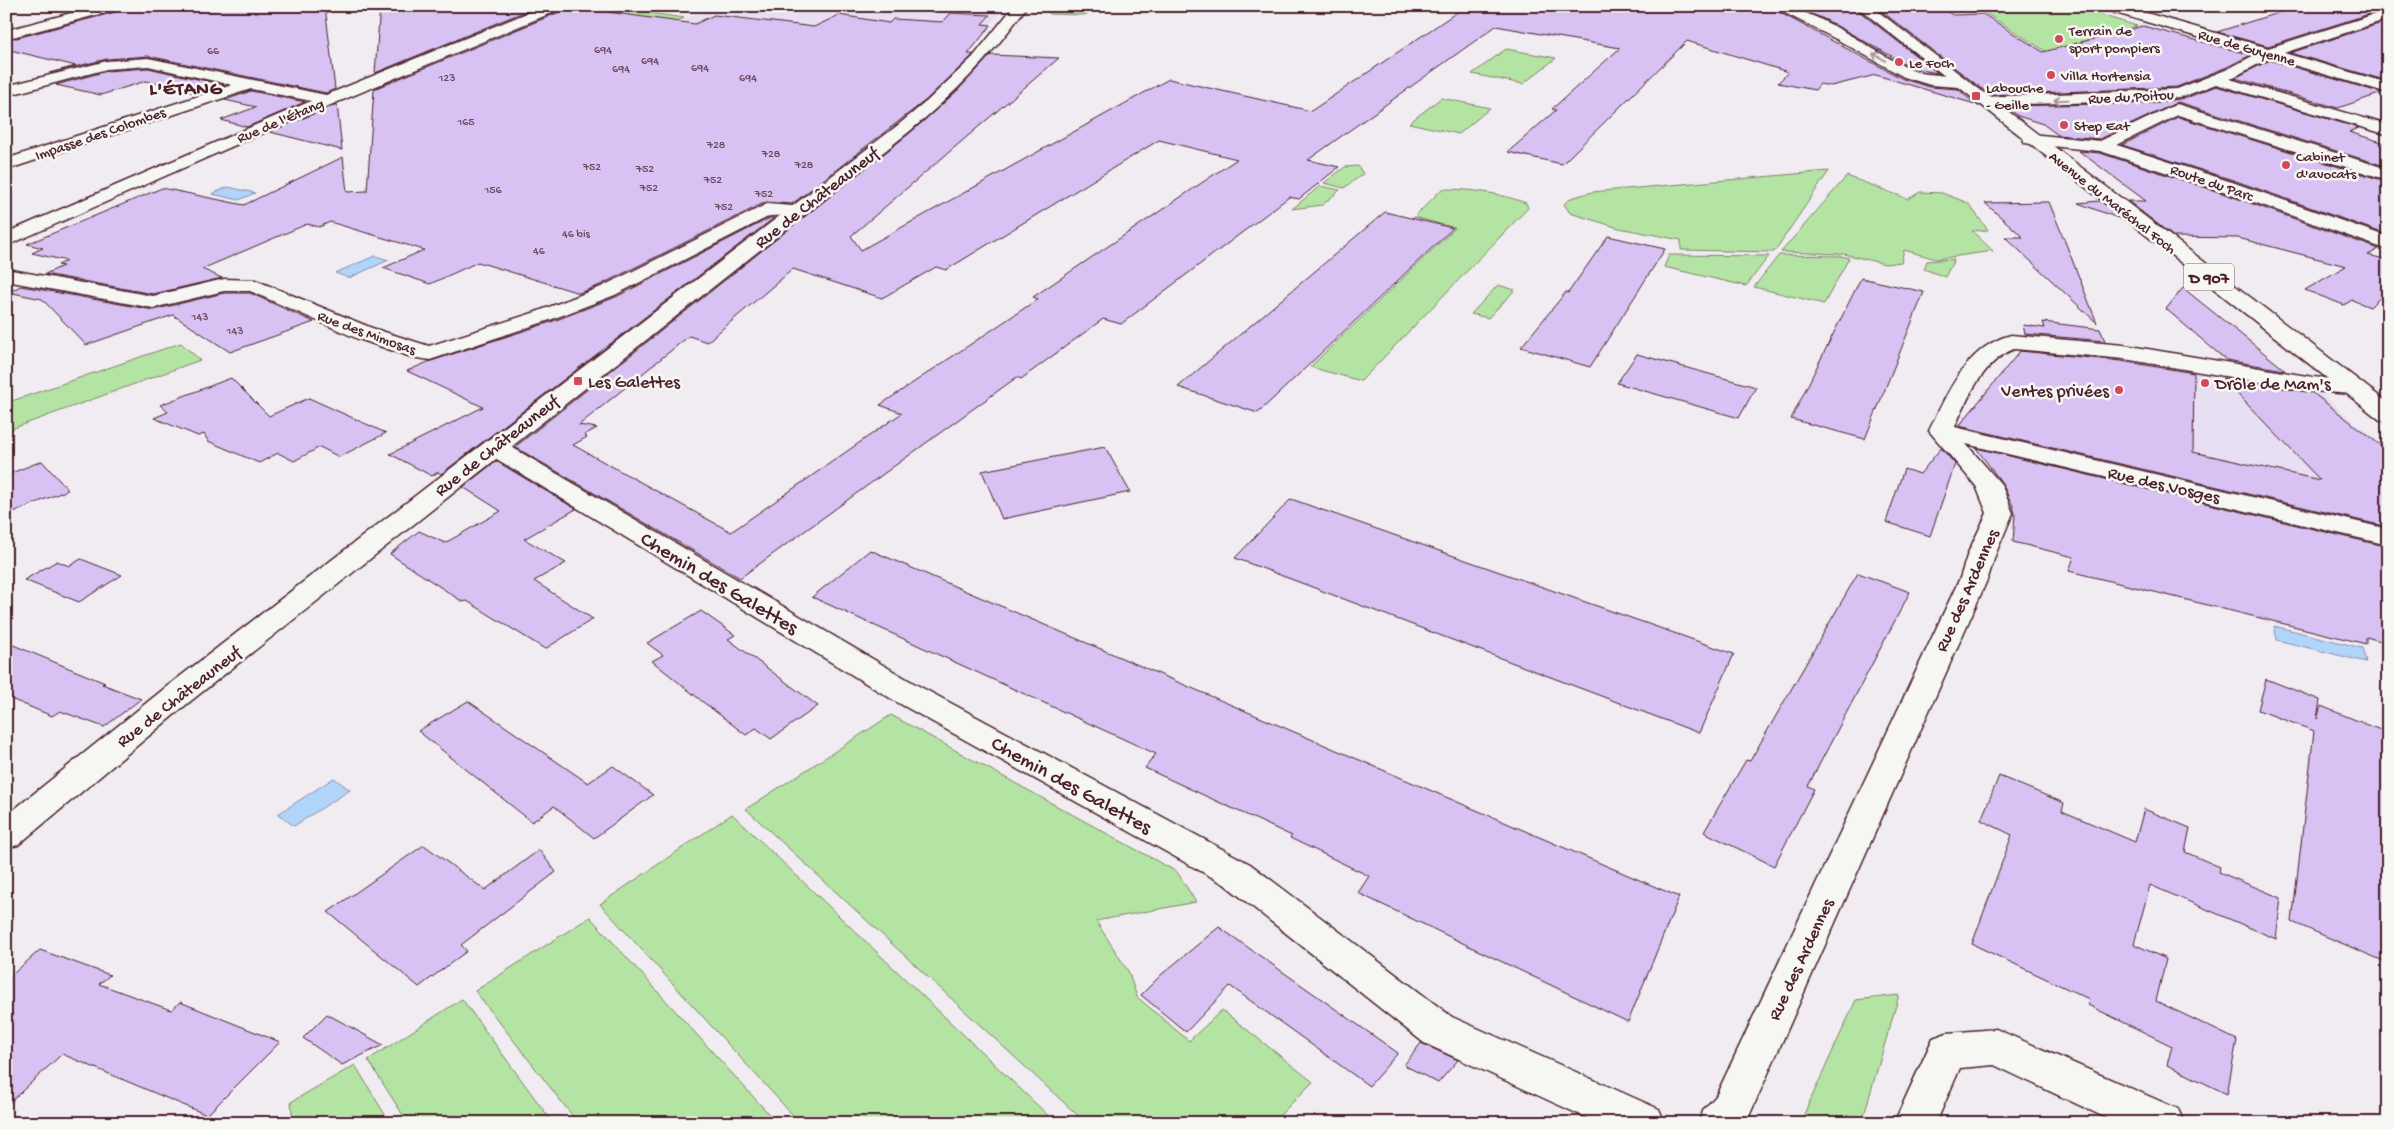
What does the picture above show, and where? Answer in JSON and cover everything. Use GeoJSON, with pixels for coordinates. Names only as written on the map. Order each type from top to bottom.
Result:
{"type":"FeatureCollection","features":[{"type":"Feature","properties":{"kind":"street"},"geometry":{"type":"LineString","coordinates":[[12,33],[114,6]]}},
{"type":"Feature","properties":{"kind":"street","name":"Rue de l'Étang"},"geometry":{"type":"LineString","coordinates":[[6,240],[243,135],[556,6]]}},
{"type":"Feature","properties":{"kind":"street","name":"Rue de Châteauneuf"},"geometry":{"type":"LineString","coordinates":[[6,835],[176,696],[798,211],[932,104],[978,60],[1021,6]]}},
{"type":"Feature","properties":{"kind":"street"},"geometry":{"type":"LineString","coordinates":[[1777,6],[1843,37],[1909,74],[1930,80],[1958,82]]}},
{"type":"Feature","properties":{"kind":"street","name":"Avenue du Maréchal Foch"},"geometry":{"type":"LineString","coordinates":[[1862,6],[2388,415]]}},
{"type":"Feature","properties":{"kind":"street","name":"Rue de Guyenne"},"geometry":{"type":"LineString","coordinates":[[2107,6],[2388,88]]}},
{"type":"Feature","properties":{"kind":"street","name":"Rue du Poitou"},"geometry":{"type":"LineString","coordinates":[[1984,102],[2152,96],[2180,93],[2215,79],[2269,53],[2388,14]]}},
{"type":"Feature","properties":{"kind":"street"},"geometry":{"type":"LineString","coordinates":[[6,91],[107,65],[156,62],[326,100]]}},
{"type":"Feature","properties":{"kind":"street"},"geometry":{"type":"LineString","coordinates":[[2215,79],[2388,130]]}},
{"type":"Feature","properties":{"kind":"street","name":"Impasse des Colombes"},"geometry":{"type":"LineString","coordinates":[[6,165],[251,83]]}},
{"type":"Feature","properties":{"kind":"street"},"geometry":{"type":"LineString","coordinates":[[2102,146],[2177,110],[2388,175]]}},
{"type":"Feature","properties":{"kind":"street","name":"Route du Parc"},"geometry":{"type":"LineString","coordinates":[[2031,139],[2102,146],[2229,187],[2388,244]]}},
{"type":"Feature","properties":{"kind":"street","name":"Rue des Mimosas"},"geometry":{"type":"LineString","coordinates":[[6,275],[153,302],[209,288],[242,284],[255,286],[364,333],[419,352],[430,352],[543,316],[608,291],[766,210],[798,211]]}},
{"type":"Feature","properties":{"kind":"street"},"geometry":{"type":"LineString","coordinates":[[2358,234],[2383,223]]}},
{"type":"Feature","properties":{"kind":"street"},"geometry":{"type":"LineString","coordinates":[[1941,431],[1962,385],[1996,348],[2011,342],[2124,352],[2313,384],[2352,387]]}},
{"type":"Feature","properties":{"kind":"street","name":"Rue des Vosges"},"geometry":{"type":"LineString","coordinates":[[1941,431],[2388,537]]}},
{"type":"Feature","properties":{"kind":"street","name":"Rue des Ardennes"},"geometry":{"type":"LineString","coordinates":[[1719,1123],[1731,1110],[1974,578],[1982,553],[2000,513],[1988,484],[1941,431]]}},
{"type":"Feature","properties":{"kind":"street","name":"Chemin des Galettes"},"geometry":{"type":"LineString","coordinates":[[494,447],[906,693],[1237,874],[1438,1030],[1644,1123]]}},
{"type":"Feature","properties":{"kind":"street"},"geometry":{"type":"LineString","coordinates":[[1915,1123],[1947,1051],[1996,1046],[2162,1123]]}},
{"type":"Feature","properties":{"kind":"shaded area"},"geometry":{"type":"Polygon","coordinates":[[[713,6],[1007,6],[944,80],[646,36],[713,6]]]}},
{"type":"Feature","properties":{"kind":"shaded area"},"geometry":{"type":"Polygon","coordinates":[[[2021,349],[2081,369],[2094,355],[2315,389],[2388,449],[2388,534],[1953,431],[2021,349]]]}},
{"type":"Feature","properties":{"kind":"green space"},"geometry":{"type":"Polygon","coordinates":[[[1051,6],[1092,6],[1087,14],[1082,15],[1050,14],[1047,11],[1051,6]]]}},
{"type":"Feature","properties":{"kind":"green space","name":"Terrain de sport pompiers"},"geometry":{"type":"Polygon","coordinates":[[[1974,6],[2035,8],[2071,6],[2137,26],[2047,52],[1974,6]]]}},
{"type":"Feature","properties":{"kind":"green space"},"geometry":{"type":"Polygon","coordinates":[[[615,8],[684,18],[652,32],[582,21],[615,8]]]}},
{"type":"Feature","properties":{"kind":"green space"},"geometry":{"type":"Polygon","coordinates":[[[1506,49],[1556,58],[1523,84],[1472,74],[1506,49]]]}},
{"type":"Feature","properties":{"kind":"green space"},"geometry":{"type":"Polygon","coordinates":[[[1441,98],[1490,108],[1459,134],[1409,123],[1441,98]]]}},
{"type":"Feature","properties":{"kind":"green space"},"geometry":{"type":"Polygon","coordinates":[[[1358,166],[1363,174],[1344,188],[1324,183],[1345,167],[1358,166]]]}},
{"type":"Feature","properties":{"kind":"green space"},"geometry":{"type":"Polygon","coordinates":[[[1829,171],[1774,252],[1681,250],[1681,240],[1619,228],[1570,213],[1564,204],[1571,198],[1592,192],[1829,171]]]}},
{"type":"Feature","properties":{"kind":"green space"},"geometry":{"type":"Polygon","coordinates":[[[1847,176],[1908,199],[1920,192],[1942,193],[1968,203],[1988,230],[1972,231],[1993,251],[1936,259],[1904,250],[1901,262],[1885,264],[1844,254],[1781,252],[1847,176]]]}},
{"type":"Feature","properties":{"kind":"green space"},"geometry":{"type":"Polygon","coordinates":[[[1320,186],[1340,190],[1322,205],[1292,209],[1320,186]]]}},
{"type":"Feature","properties":{"kind":"green space"},"geometry":{"type":"Polygon","coordinates":[[[1442,189],[1495,194],[1526,203],[1528,208],[1361,381],[1310,367],[1455,228],[1414,217],[1442,189]]]}},
{"type":"Feature","properties":{"kind":"green space"},"geometry":{"type":"Polygon","coordinates":[[[1669,255],[1769,256],[1746,286],[1664,267],[1669,255]]]}},
{"type":"Feature","properties":{"kind":"green space"},"geometry":{"type":"Polygon","coordinates":[[[1779,255],[1841,256],[1849,258],[1824,304],[1754,287],[1779,255]]]}},
{"type":"Feature","properties":{"kind":"green space"},"geometry":{"type":"Polygon","coordinates":[[[1954,259],[1945,277],[1924,269],[1927,261],[1954,259]]]}},
{"type":"Feature","properties":{"kind":"green space"},"geometry":{"type":"Polygon","coordinates":[[[1498,285],[1515,290],[1488,318],[1471,314],[1498,285]]]}},
{"type":"Feature","properties":{"kind":"green space"},"geometry":{"type":"Polygon","coordinates":[[[181,343],[200,360],[6,431],[6,403],[181,343]]]}},
{"type":"Feature","properties":{"kind":"green space"},"geometry":{"type":"Polygon","coordinates":[[[891,715],[1177,872],[1196,902],[1096,921],[1128,971],[1137,997],[1189,1041],[1222,1010],[1313,1082],[1272,1123],[1086,1123],[746,809],[891,715]]]}},
{"type":"Feature","properties":{"kind":"green space"},"geometry":{"type":"Polygon","coordinates":[[[732,814],[1056,1123],[800,1123],[600,904],[732,814]]]}},
{"type":"Feature","properties":{"kind":"green space"},"geometry":{"type":"Polygon","coordinates":[[[590,917],[777,1123],[578,1123],[475,991],[590,917]]]}},
{"type":"Feature","properties":{"kind":"green space"},"geometry":{"type":"Polygon","coordinates":[[[1899,995],[1864,1115],[1859,1123],[1800,1123],[1856,1000],[1899,995]]]}},
{"type":"Feature","properties":{"kind":"green space"},"geometry":{"type":"Polygon","coordinates":[[[462,999],[553,1123],[408,1123],[368,1060],[462,999]]]}},
{"type":"Feature","properties":{"kind":"green space"},"geometry":{"type":"Polygon","coordinates":[[[355,1065],[390,1123],[293,1123],[291,1102],[355,1065]]]}},
{"type":"Feature","properties":{"kind":"water"},"geometry":{"type":"Polygon","coordinates":[[[228,187],[255,193],[239,200],[212,194],[228,187]]]}},
{"type":"Feature","properties":{"kind":"water"},"geometry":{"type":"Polygon","coordinates":[[[375,256],[389,260],[349,278],[335,273],[375,256]]]}},
{"type":"Feature","properties":{"kind":"water"},"geometry":{"type":"Polygon","coordinates":[[[2274,626],[2362,648],[2366,662],[2277,640],[2274,626]]]}},
{"type":"Feature","properties":{"kind":"water"},"geometry":{"type":"Polygon","coordinates":[[[334,778],[350,790],[294,826],[278,814],[334,778]]]}},
{"type":"Feature","properties":{"kind":"building"},"geometry":{"type":"Polygon","coordinates":[[[122,6],[325,6],[335,89],[326,93],[148,56],[107,59],[49,73],[76,66],[6,49],[6,37],[17,38],[119,11],[122,6]]]}},
{"type":"Feature","properties":{"kind":"building"},"geometry":{"type":"Polygon","coordinates":[[[380,6],[538,6],[375,73],[380,6]]]}},
{"type":"Feature","properties":{"kind":"building"},"geometry":{"type":"Polygon","coordinates":[[[564,6],[695,24],[714,15],[814,27],[839,15],[889,23],[893,19],[943,22],[951,13],[990,15],[982,24],[991,25],[968,54],[973,54],[972,56],[926,100],[792,204],[766,202],[600,285],[579,293],[478,262],[430,284],[383,268],[424,250],[330,222],[319,227],[307,224],[202,269],[222,278],[153,294],[45,274],[63,266],[58,265],[67,261],[32,253],[43,248],[27,244],[162,188],[244,205],[343,157],[347,192],[367,191],[374,89],[562,11],[564,6]]]}},
{"type":"Feature","properties":{"kind":"building"},"geometry":{"type":"Polygon","coordinates":[[[1466,6],[1756,6],[1746,11],[1775,10],[1903,79],[1930,87],[1958,89],[1975,104],[1876,75],[1831,86],[1820,84],[1815,90],[1778,83],[1788,72],[1687,41],[1562,164],[1508,152],[1556,110],[1552,109],[1620,48],[1496,26],[1308,160],[1339,167],[1299,199],[1289,197],[1121,324],[1103,319],[1021,379],[1017,377],[740,578],[515,447],[911,132],[959,89],[991,55],[1059,58],[851,236],[861,250],[1169,79],[1311,111],[1466,6]],[[1159,140],[946,270],[936,267],[882,298],[793,269],[707,342],[689,336],[579,425],[597,428],[584,435],[587,437],[573,445],[731,532],[902,413],[880,405],[1038,299],[1033,297],[1237,159],[1159,140]]]}},
{"type":"Feature","properties":{"kind":"building"},"geometry":{"type":"Polygon","coordinates":[[[1938,6],[1953,15],[1983,14],[2043,52],[2143,26],[2251,55],[2177,87],[1990,95],[1876,7],[1938,6]]]}},
{"type":"Feature","properties":{"kind":"building"},"geometry":{"type":"Polygon","coordinates":[[[2300,6],[2372,6],[2385,9],[2268,46],[2217,32],[2300,6]]]}},
{"type":"Feature","properties":{"kind":"building"},"geometry":{"type":"Polygon","coordinates":[[[1855,8],[1938,73],[1915,69],[1826,20],[1800,9],[1855,8]]]}},
{"type":"Feature","properties":{"kind":"building"},"geometry":{"type":"Polygon","coordinates":[[[2388,21],[2388,81],[2290,53],[2388,21]]]}},
{"type":"Feature","properties":{"kind":"building"},"geometry":{"type":"Polygon","coordinates":[[[2270,60],[2382,93],[2338,108],[2235,78],[2270,60]]]}},
{"type":"Feature","properties":{"kind":"building"},"geometry":{"type":"Polygon","coordinates":[[[148,68],[225,85],[199,94],[146,81],[101,95],[56,85],[107,71],[148,68]]]}},
{"type":"Feature","properties":{"kind":"building"},"geometry":{"type":"Polygon","coordinates":[[[2216,86],[2359,128],[2349,132],[2388,144],[2388,167],[2178,102],[2100,139],[2058,135],[2043,124],[2018,116],[2005,106],[2152,103],[2186,98],[2216,86]]]}},
{"type":"Feature","properties":{"kind":"building"},"geometry":{"type":"Polygon","coordinates":[[[251,91],[305,102],[247,127],[221,120],[256,107],[225,100],[251,91]]]}},
{"type":"Feature","properties":{"kind":"building"},"geometry":{"type":"Polygon","coordinates":[[[337,104],[342,150],[270,132],[337,104]]]}},
{"type":"Feature","properties":{"kind":"building"},"geometry":{"type":"Polygon","coordinates":[[[2178,117],[2388,182],[2388,235],[2236,181],[2122,145],[2178,117]]]}},
{"type":"Feature","properties":{"kind":"building"},"geometry":{"type":"Polygon","coordinates":[[[2079,151],[2100,153],[2222,193],[2379,249],[2368,255],[2388,260],[2388,290],[2370,307],[2352,300],[2344,305],[2305,290],[2346,266],[2238,238],[2174,237],[2128,201],[2146,201],[2079,151]]]}},
{"type":"Feature","properties":{"kind":"building"},"geometry":{"type":"Polygon","coordinates":[[[2100,201],[2126,221],[2078,203],[2100,201]]]}},
{"type":"Feature","properties":{"kind":"building"},"geometry":{"type":"Polygon","coordinates":[[[2049,202],[2097,323],[2005,237],[2023,237],[1985,203],[2049,202]]]}},
{"type":"Feature","properties":{"kind":"building"},"geometry":{"type":"Polygon","coordinates":[[[1385,212],[1453,228],[1258,413],[1178,387],[1385,212]]]}},
{"type":"Feature","properties":{"kind":"building"},"geometry":{"type":"Polygon","coordinates":[[[770,218],[774,218],[441,474],[438,472],[432,476],[390,454],[483,407],[407,371],[428,362],[551,322],[616,297],[770,218]]]}},
{"type":"Feature","properties":{"kind":"building"},"geometry":{"type":"Polygon","coordinates":[[[1608,236],[1665,249],[1590,367],[1521,347],[1566,292],[1568,293],[1608,236]]]}},
{"type":"Feature","properties":{"kind":"building"},"geometry":{"type":"Polygon","coordinates":[[[1861,278],[1924,292],[1865,439],[1791,419],[1861,278]]]}},
{"type":"Feature","properties":{"kind":"building"},"geometry":{"type":"Polygon","coordinates":[[[21,286],[153,310],[224,293],[250,293],[314,322],[230,352],[173,315],[86,345],[42,299],[8,292],[21,286]]]}},
{"type":"Feature","properties":{"kind":"building"},"geometry":{"type":"Polygon","coordinates":[[[2183,288],[2285,370],[2226,360],[2166,309],[2183,288]]]}},
{"type":"Feature","properties":{"kind":"building"},"geometry":{"type":"Polygon","coordinates":[[[2043,322],[2100,329],[2105,341],[2025,334],[2023,325],[2045,328],[2043,322]]]}},
{"type":"Feature","properties":{"kind":"building"},"geometry":{"type":"Polygon","coordinates":[[[2020,351],[2121,361],[2194,373],[2193,452],[2320,480],[2222,378],[2313,393],[2388,451],[2388,527],[1959,426],[2020,351]]]}},
{"type":"Feature","properties":{"kind":"building"},"geometry":{"type":"Polygon","coordinates":[[[1637,354],[1756,387],[1739,418],[1617,383],[1637,354]]]}},
{"type":"Feature","properties":{"kind":"building"},"geometry":{"type":"Polygon","coordinates":[[[231,378],[269,416],[309,398],[386,433],[339,457],[320,447],[294,461],[278,453],[259,463],[208,441],[204,434],[198,436],[154,418],[168,412],[160,405],[231,378]]]}},
{"type":"Feature","properties":{"kind":"building"},"geometry":{"type":"Polygon","coordinates":[[[1105,447],[1130,492],[1002,519],[982,471],[1105,447]]]}},
{"type":"Feature","properties":{"kind":"building"},"geometry":{"type":"Polygon","coordinates":[[[1941,448],[1955,464],[1930,536],[1886,522],[1904,469],[1920,474],[1941,448]]]}},
{"type":"Feature","properties":{"kind":"building"},"geometry":{"type":"Polygon","coordinates":[[[1976,448],[2388,547],[2388,643],[2366,637],[2366,644],[2069,571],[2074,557],[2013,542],[2015,514],[2013,506],[2002,483],[1976,448]]]}},
{"type":"Feature","properties":{"kind":"building"},"geometry":{"type":"Polygon","coordinates":[[[42,461],[68,490],[6,515],[6,475],[42,461]]]}},
{"type":"Feature","properties":{"kind":"building"},"geometry":{"type":"Polygon","coordinates":[[[496,461],[576,509],[524,539],[566,563],[534,581],[593,619],[545,649],[467,601],[463,602],[390,554],[419,531],[445,543],[501,511],[463,487],[496,461]]]}},
{"type":"Feature","properties":{"kind":"building"},"geometry":{"type":"Polygon","coordinates":[[[1291,499],[1734,654],[1699,733],[1235,558],[1291,499]]]}},
{"type":"Feature","properties":{"kind":"building"},"geometry":{"type":"Polygon","coordinates":[[[870,550],[1679,897],[1628,1022],[1358,893],[1369,876],[1290,838],[1292,836],[1145,768],[1156,754],[812,597],[870,550]]]}},
{"type":"Feature","properties":{"kind":"building"},"geometry":{"type":"Polygon","coordinates":[[[81,559],[122,575],[79,602],[24,580],[57,561],[69,566],[81,559]]]}},
{"type":"Feature","properties":{"kind":"building"},"geometry":{"type":"Polygon","coordinates":[[[1858,573],[1910,592],[1808,786],[1814,789],[1774,866],[1704,832],[1746,760],[1750,761],[1858,573]]]}},
{"type":"Feature","properties":{"kind":"building"},"geometry":{"type":"Polygon","coordinates":[[[701,611],[735,635],[728,639],[818,706],[771,739],[756,728],[746,735],[652,661],[663,655],[647,643],[701,611]]]}},
{"type":"Feature","properties":{"kind":"building"},"geometry":{"type":"Polygon","coordinates":[[[6,642],[141,699],[104,727],[60,711],[52,716],[6,697],[6,642]]]}},
{"type":"Feature","properties":{"kind":"building"},"geometry":{"type":"Polygon","coordinates":[[[2266,679],[2320,700],[2317,719],[2321,706],[2388,733],[2388,963],[2292,922],[2314,731],[2258,710],[2266,679]]]}},
{"type":"Feature","properties":{"kind":"building"},"geometry":{"type":"Polygon","coordinates":[[[468,701],[588,783],[613,766],[653,795],[594,838],[554,806],[532,822],[418,731],[468,701]]]}},
{"type":"Feature","properties":{"kind":"building"},"geometry":{"type":"Polygon","coordinates":[[[1999,776],[2064,803],[2062,811],[2135,842],[2144,809],[2190,828],[2185,852],[2220,867],[2219,872],[2281,898],[2276,939],[2150,885],[2134,944],[2166,959],[2156,1001],[2237,1040],[2227,1094],[2167,1065],[2172,1046],[2088,1005],[2089,999],[1972,944],[2012,835],[1981,820],[1999,776]]]}},
{"type":"Feature","properties":{"kind":"building"},"geometry":{"type":"Polygon","coordinates":[[[424,845],[485,890],[539,850],[556,872],[461,945],[467,951],[419,987],[328,912],[424,845]]]}},
{"type":"Feature","properties":{"kind":"building"},"geometry":{"type":"Polygon","coordinates":[[[1219,927],[1398,1053],[1369,1086],[1230,986],[1186,1032],[1141,995],[1162,974],[1219,927]]]}},
{"type":"Feature","properties":{"kind":"building"},"geometry":{"type":"Polygon","coordinates":[[[40,950],[110,975],[99,984],[171,1010],[180,1002],[280,1042],[207,1115],[62,1054],[6,1106],[6,980],[40,950]]]}},
{"type":"Feature","properties":{"kind":"building"},"geometry":{"type":"Polygon","coordinates":[[[327,1014],[383,1045],[342,1065],[303,1038],[327,1014]]]}},
{"type":"Feature","properties":{"kind":"building"},"geometry":{"type":"Polygon","coordinates":[[[1421,1043],[1458,1060],[1438,1083],[1404,1065],[1421,1043]]]}},
{"type":"Feature","properties":{"kind":"place","name":"Terrain de sport pompiers"},"geometry":{"type":"Point","coordinates":[2059,39]}},
{"type":"Feature","properties":{"kind":"place","name":"Le Foch"},"geometry":{"type":"Point","coordinates":[1899,62]}},
{"type":"Feature","properties":{"kind":"place","name":"Villa Hortensia"},"geometry":{"type":"Point","coordinates":[2051,75]}},
{"type":"Feature","properties":{"kind":"place","name":"Labouche - Geille"},"geometry":{"type":"Point","coordinates":[1976,96]}},
{"type":"Feature","properties":{"kind":"place","name":"Step Eat"},"geometry":{"type":"Point","coordinates":[2064,125]}},
{"type":"Feature","properties":{"kind":"place","name":"Cabinet d'avocats"},"geometry":{"type":"Point","coordinates":[2286,165]}},
{"type":"Feature","properties":{"kind":"place","name":"Les Galettes"},"geometry":{"type":"Point","coordinates":[578,381]}},
{"type":"Feature","properties":{"kind":"place","name":"Drôle de Mam's"},"geometry":{"type":"Point","coordinates":[2205,383]}},
{"type":"Feature","properties":{"kind":"place","name":"Ventes privées"},"geometry":{"type":"Point","coordinates":[2119,390]}},
{"type":"Feature","properties":{"kind":"district","name":"L'ÉTANG"},"geometry":{"type":"Point","coordinates":[186,87]}}]}
